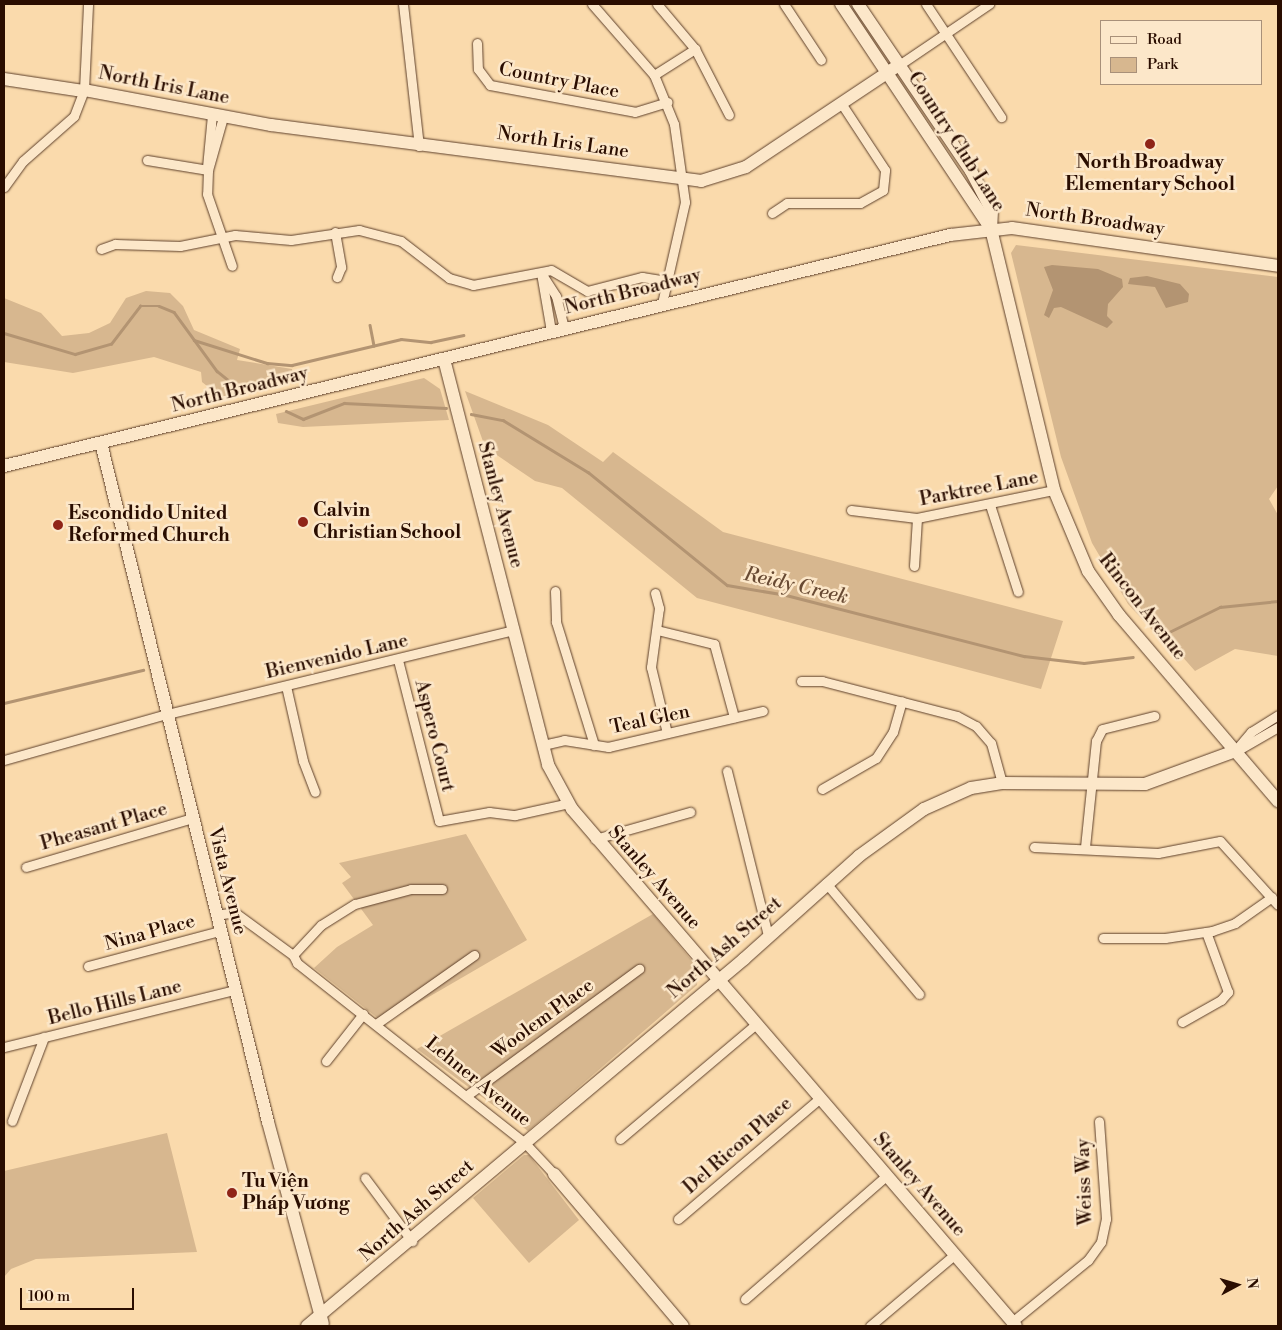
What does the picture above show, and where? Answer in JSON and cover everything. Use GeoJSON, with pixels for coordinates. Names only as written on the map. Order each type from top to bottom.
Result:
{"type":"FeatureCollection","features":[{"type":"Feature","properties":{"kind":"street"},"geometry":{"type":"LineString","coordinates":[[4,187],[23,161],[74,116],[84,91],[88,4]]}},
{"type":"Feature","properties":{"kind":"street"},"geometry":{"type":"LineString","coordinates":[[403,4],[419,146]]}},
{"type":"Feature","properties":{"kind":"street"},"geometry":{"type":"LineString","coordinates":[[592,4],[654,74],[668,102],[684,180],[685,202],[662,303]]}},
{"type":"Feature","properties":{"kind":"street"},"geometry":{"type":"LineString","coordinates":[[657,4],[695,49],[729,116]]}},
{"type":"Feature","properties":{"kind":"street"},"geometry":{"type":"LineString","coordinates":[[784,4],[822,60]]}},
{"type":"Feature","properties":{"kind":"street","name":"Country Club Lane"},"geometry":{"type":"LineString","coordinates":[[841,4],[991,229]]}},
{"type":"Feature","properties":{"kind":"street","name":"Country Club Lane"},"geometry":{"type":"LineString","coordinates":[[858,4],[984,194],[992,211],[991,229]]}},
{"type":"Feature","properties":{"kind":"street"},"geometry":{"type":"LineString","coordinates":[[926,4],[1001,117]]}},
{"type":"Feature","properties":{"kind":"street","name":"North Iris Lane"},"geometry":{"type":"LineString","coordinates":[[4,79],[84,91],[217,116],[419,146],[503,152],[684,180],[723,178],[746,167],[989,4]]}},
{"type":"Feature","properties":{"kind":"street","name":"Country Place"},"geometry":{"type":"LineString","coordinates":[[477,43],[478,70],[490,85],[635,112],[668,102]]}},
{"type":"Feature","properties":{"kind":"street"},"geometry":{"type":"LineString","coordinates":[[654,74],[695,49]]}},
{"type":"Feature","properties":{"kind":"street"},"geometry":{"type":"LineString","coordinates":[[772,213],[787,203],[860,203],[883,190],[885,170],[841,103]]}},
{"type":"Feature","properties":{"kind":"street"},"geometry":{"type":"LineString","coordinates":[[217,116],[208,170],[207,194],[220,238],[232,266]]}},
{"type":"Feature","properties":{"kind":"street"},"geometry":{"type":"LineString","coordinates":[[147,160],[208,170]]}},
{"type":"Feature","properties":{"kind":"street","name":"North Broadway"},"geometry":{"type":"LineString","coordinates":[[4,466],[444,359],[662,303],[950,235],[991,229],[1065,233],[1278,266]]}},
{"type":"Feature","properties":{"kind":"street","name":"Rincon Avenue"},"geometry":{"type":"LineString","coordinates":[[991,229],[1054,490],[1088,571],[1278,801]]}},
{"type":"Feature","properties":{"kind":"street"},"geometry":{"type":"LineString","coordinates":[[101,249],[115,244],[180,246],[246,235],[290,240],[359,230],[390,237],[412,248],[440,273],[466,284],[482,286],[541,273],[560,271],[576,287],[587,291],[642,277],[667,281]]}},
{"type":"Feature","properties":{"kind":"street"},"geometry":{"type":"LineString","coordinates":[[335,232],[341,267],[337,277]]}},
{"type":"Feature","properties":{"kind":"street"},"geometry":{"type":"LineString","coordinates":[[541,273],[556,296],[564,328]]}},
{"type":"Feature","properties":{"kind":"street"},"geometry":{"type":"LineString","coordinates":[[541,273],[551,331]]}},
{"type":"Feature","properties":{"kind":"street","name":"Stanley Avenue"},"geometry":{"type":"LineString","coordinates":[[444,359],[548,765],[569,803],[595,839],[1014,1324]]}},
{"type":"Feature","properties":{"kind":"street","name":"Vista Avenue"},"geometry":{"type":"LineString","coordinates":[[101,443],[220,932],[322,1323]]}},
{"type":"Feature","properties":{"kind":"street","name":"Parktree Lane"},"geometry":{"type":"LineString","coordinates":[[851,510],[917,518],[990,505],[1054,490]]}},
{"type":"Feature","properties":{"kind":"street"},"geometry":{"type":"LineString","coordinates":[[990,505],[1018,592]]}},
{"type":"Feature","properties":{"kind":"street"},"geometry":{"type":"LineString","coordinates":[[914,566],[917,518]]}},
{"type":"Feature","properties":{"kind":"street"},"geometry":{"type":"LineString","coordinates":[[555,591],[556,622],[594,745]]}},
{"type":"Feature","properties":{"kind":"street"},"geometry":{"type":"LineString","coordinates":[[656,593],[657,630],[651,667],[667,733]]}},
{"type":"Feature","properties":{"kind":"street","name":"Bienvenido Lane"},"geometry":{"type":"LineString","coordinates":[[4,760],[167,714],[398,660],[514,630]]}},
{"type":"Feature","properties":{"kind":"street"},"geometry":{"type":"LineString","coordinates":[[657,630],[714,644],[734,717]]}},
{"type":"Feature","properties":{"kind":"street","name":"Aspero Court"},"geometry":{"type":"LineString","coordinates":[[398,660],[439,820],[489,812],[514,815],[569,803]]}},
{"type":"Feature","properties":{"kind":"street"},"geometry":{"type":"LineString","coordinates":[[801,681],[861,690],[902,701],[976,726],[991,743],[1002,783]]}},
{"type":"Feature","properties":{"kind":"street"},"geometry":{"type":"LineString","coordinates":[[286,686],[303,761],[315,792]]}},
{"type":"Feature","properties":{"kind":"street"},"geometry":{"type":"LineString","coordinates":[[822,789],[876,758],[893,732],[902,701]]}},
{"type":"Feature","properties":{"kind":"street","name":"Teal Glen"},"geometry":{"type":"LineString","coordinates":[[543,745],[564,740],[608,747],[763,711]]}},
{"type":"Feature","properties":{"kind":"street"},"geometry":{"type":"LineString","coordinates":[[1235,751],[1251,732],[1278,715]]}},
{"type":"Feature","properties":{"kind":"street"},"geometry":{"type":"LineString","coordinates":[[1085,847],[1096,741],[1102,729],[1154,716]]}},
{"type":"Feature","properties":{"kind":"street"},"geometry":{"type":"LineString","coordinates":[[1235,751],[1278,727]]}},
{"type":"Feature","properties":{"kind":"street","name":"North Ash Street"},"geometry":{"type":"LineString","coordinates":[[307,1326],[322,1323],[524,1143],[718,980],[826,883],[924,809],[971,788],[1002,783],[1145,784],[1235,751]]}},
{"type":"Feature","properties":{"kind":"street"},"geometry":{"type":"LineString","coordinates":[[727,771],[768,936]]}},
{"type":"Feature","properties":{"kind":"street"},"geometry":{"type":"LineString","coordinates":[[595,839],[690,812]]}},
{"type":"Feature","properties":{"kind":"street","name":"Pheasant Place"},"geometry":{"type":"LineString","coordinates":[[26,867],[192,818]]}},
{"type":"Feature","properties":{"kind":"street"},"geometry":{"type":"LineString","coordinates":[[1034,847],[1085,847],[1158,852],[1220,841],[1278,905]]}},
{"type":"Feature","properties":{"kind":"street"},"geometry":{"type":"LineString","coordinates":[[826,883],[918,994]]}},
{"type":"Feature","properties":{"kind":"street"},"geometry":{"type":"LineString","coordinates":[[293,955],[321,925],[354,904],[411,889],[442,889]]}},
{"type":"Feature","properties":{"kind":"street"},"geometry":{"type":"LineString","coordinates":[[1103,938],[1165,938],[1206,932],[1235,923],[1272,898]]}},
{"type":"Feature","properties":{"kind":"street","name":"Lehner Avenue"},"geometry":{"type":"LineString","coordinates":[[216,915],[234,912],[293,955],[297,964],[376,1024],[524,1143],[554,1174],[683,1326]]}},
{"type":"Feature","properties":{"kind":"street","name":"Nina Place"},"geometry":{"type":"LineString","coordinates":[[88,966],[220,932]]}},
{"type":"Feature","properties":{"kind":"street"},"geometry":{"type":"LineString","coordinates":[[1182,1022],[1221,1000],[1228,992],[1206,932]]}},
{"type":"Feature","properties":{"kind":"street"},"geometry":{"type":"LineString","coordinates":[[376,1024],[474,955]]}},
{"type":"Feature","properties":{"kind":"street","name":"Woolem Place"},"geometry":{"type":"LineString","coordinates":[[466,1096],[639,969]]}},
{"type":"Feature","properties":{"kind":"street","name":"Bello Hills Lane"},"geometry":{"type":"LineString","coordinates":[[4,1047],[235,990]]}},
{"type":"Feature","properties":{"kind":"street"},"geometry":{"type":"LineString","coordinates":[[326,1061],[363,1014]]}},
{"type":"Feature","properties":{"kind":"street"},"geometry":{"type":"LineString","coordinates":[[620,1139],[756,1024]]}},
{"type":"Feature","properties":{"kind":"street"},"geometry":{"type":"LineString","coordinates":[[12,1121],[44,1037]]}},
{"type":"Feature","properties":{"kind":"street","name":"Del Ricon Place"},"geometry":{"type":"LineString","coordinates":[[678,1219],[820,1098]]}},
{"type":"Feature","properties":{"kind":"street","name":"Weiss Way"},"geometry":{"type":"LineString","coordinates":[[1014,1324],[1088,1260],[1101,1242],[1106,1219],[1099,1122]]}},
{"type":"Feature","properties":{"kind":"street"},"geometry":{"type":"LineString","coordinates":[[745,1299],[886,1176]]}},
{"type":"Feature","properties":{"kind":"street"},"geometry":{"type":"LineString","coordinates":[[365,1178],[412,1241]]}},
{"type":"Feature","properties":{"kind":"street"},"geometry":{"type":"LineString","coordinates":[[870,1326],[954,1254]]}},
{"type":"Feature","properties":{"kind":"green space"},"geometry":{"type":"Polygon","coordinates":[[[1016,245],[1278,277],[1278,486],[1269,499],[1278,515],[1278,656],[1235,649],[1195,671],[1157,628],[1152,630],[1128,604],[1092,543],[1061,457],[1011,253],[1016,245]]]}},
{"type":"Feature","properties":{"kind":"green space"},"geometry":{"type":"Polygon","coordinates":[[[146,291],[170,293],[183,306],[194,330],[240,349],[237,360],[292,369],[294,380],[221,397],[202,382],[201,372],[154,357],[73,373],[4,362],[4,298],[41,313],[62,336],[89,333],[110,323],[126,298],[146,291]]]}},
{"type":"Feature","properties":{"kind":"green space"},"geometry":{"type":"Polygon","coordinates":[[[424,378],[440,389],[449,420],[303,427],[278,423],[276,414],[424,378]]]}},
{"type":"Feature","properties":{"kind":"green space"},"geometry":{"type":"Polygon","coordinates":[[[465,391],[548,425],[603,462],[613,452],[723,532],[1063,621],[1041,689],[697,598],[562,488],[535,481],[485,447],[465,391]]]}},
{"type":"Feature","properties":{"kind":"green space"},"geometry":{"type":"Polygon","coordinates":[[[466,834],[527,940],[384,1023],[314,968],[337,947],[373,925],[342,883],[351,877],[339,863],[466,834]]]}},
{"type":"Feature","properties":{"kind":"green space"},"geometry":{"type":"Polygon","coordinates":[[[653,914],[698,968],[697,985],[528,1131],[417,1049],[653,914]]]}},
{"type":"Feature","properties":{"kind":"green space"},"geometry":{"type":"Polygon","coordinates":[[[167,1133],[197,1252],[36,1259],[11,1269],[4,1277],[4,1171],[167,1133]]]}},
{"type":"Feature","properties":{"kind":"green space"},"geometry":{"type":"Polygon","coordinates":[[[524,1155],[529,1155],[579,1220],[529,1263],[473,1198],[524,1155]]]}},
{"type":"Feature","properties":{"kind":"shaded area"},"geometry":{"type":"Polygon","coordinates":[[[1052,265],[1098,269],[1122,279],[1123,287],[1108,304],[1107,316],[1113,322],[1107,328],[1061,307],[1054,308],[1049,318],[1044,315],[1053,290],[1044,267],[1052,265]]]}},
{"type":"Feature","properties":{"kind":"shaded area"},"geometry":{"type":"Polygon","coordinates":[[[1147,276],[1180,284],[1189,294],[1188,302],[1166,308],[1155,287],[1128,284],[1130,278],[1147,276]]]}},
{"type":"Feature","properties":{"kind":"waterway","name":"Reidy Creek"},"geometry":{"type":"LineString","coordinates":[[4,333],[75,354],[111,344],[140,306],[159,306],[174,312],[217,371],[243,392]]}},
{"type":"Feature","properties":{"kind":"waterway"},"geometry":{"type":"LineString","coordinates":[[370,325],[374,346]]}},
{"type":"Feature","properties":{"kind":"waterway"},"geometry":{"type":"LineString","coordinates":[[194,340],[267,363],[292,365],[401,339],[431,342],[463,335]]}},
{"type":"Feature","properties":{"kind":"waterway","name":"Reidy Creek"},"geometry":{"type":"LineString","coordinates":[[286,411],[303,419],[344,403],[446,408]]}},
{"type":"Feature","properties":{"kind":"waterway","name":"Reidy Creek"},"geometry":{"type":"LineString","coordinates":[[471,414],[503,420],[588,472],[727,585],[786,595],[1024,656],[1084,663],[1133,657]]}},
{"type":"Feature","properties":{"kind":"waterway","name":"Reidy Creek"},"geometry":{"type":"LineString","coordinates":[[1163,635],[1220,607],[1278,601]]}},
{"type":"Feature","properties":{"kind":"waterway"},"geometry":{"type":"LineString","coordinates":[[4,703],[143,670]]}},
{"type":"Feature","properties":{"kind":"place","name":"North Broadway Elementary School"},"geometry":{"type":"Point","coordinates":[1150,144]}},
{"type":"Feature","properties":{"kind":"place","name":"Calvin Christian School"},"geometry":{"type":"Point","coordinates":[303,522]}},
{"type":"Feature","properties":{"kind":"place","name":"Escondido United Reformed Church"},"geometry":{"type":"Point","coordinates":[58,525]}},
{"type":"Feature","properties":{"kind":"place","name":"Tu Viện Pháp Vương"},"geometry":{"type":"Point","coordinates":[232,1193]}}]}
